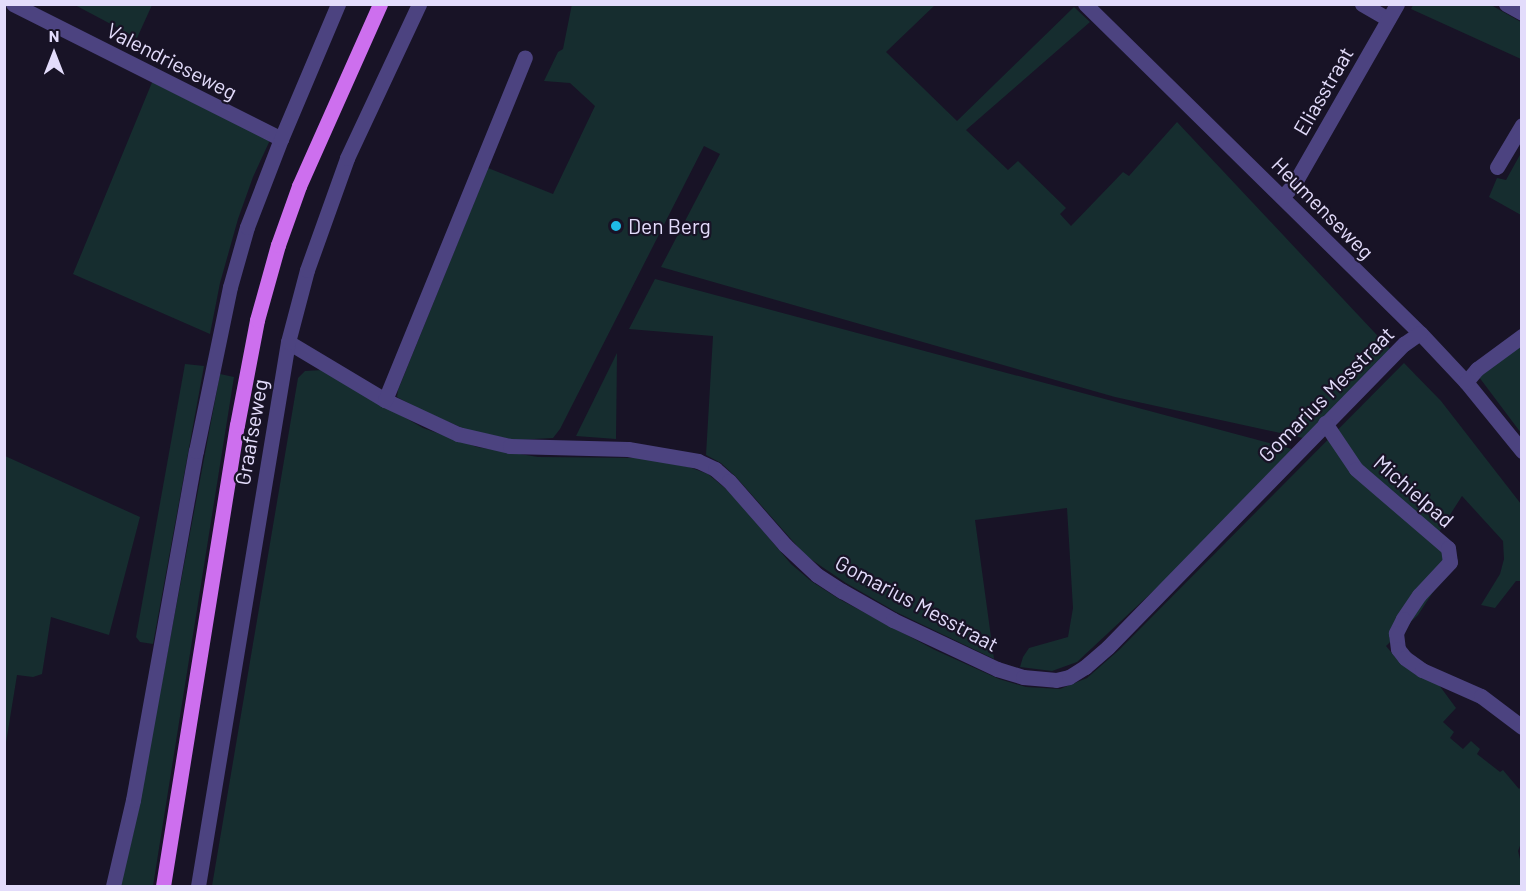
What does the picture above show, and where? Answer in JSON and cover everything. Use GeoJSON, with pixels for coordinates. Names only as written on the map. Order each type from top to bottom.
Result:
{"type":"FeatureCollection","features":[{"type":"Feature","properties":{"kind":"main road","name":"Graafseweg"},"geometry":{"type":"LineString","coordinates":[[163,886],[235,434],[257,320],[278,245],[299,186],[380,4]]}},
{"type":"Feature","properties":{"kind":"street","name":"Valendrieseweg"},"geometry":{"type":"LineString","coordinates":[[13,4],[281,139]]}},
{"type":"Feature","properties":{"kind":"street"},"geometry":{"type":"LineString","coordinates":[[113,886],[133,800],[196,451],[227,297],[247,227],[338,4]]}},
{"type":"Feature","properties":{"kind":"street","name":"Graafseweg"},"geometry":{"type":"LineString","coordinates":[[198,886],[288,342],[306,270],[347,158],[419,4]]}},
{"type":"Feature","properties":{"kind":"street","name":"Heumenseweg"},"geometry":{"type":"LineString","coordinates":[[1085,4],[1420,333],[1466,381],[1521,451]]}},
{"type":"Feature","properties":{"kind":"street"},"geometry":{"type":"LineString","coordinates":[[1362,4],[1388,19]]}},
{"type":"Feature","properties":{"kind":"street","name":"Eliasstraat"},"geometry":{"type":"LineString","coordinates":[[1282,196],[1294,184],[1397,4]]}},
{"type":"Feature","properties":{"kind":"street"},"geometry":{"type":"LineString","coordinates":[[1506,4],[1521,13]]}},
{"type":"Feature","properties":{"kind":"street"},"geometry":{"type":"LineString","coordinates":[[385,400],[525,57]]}},
{"type":"Feature","properties":{"kind":"street"},"geometry":{"type":"LineString","coordinates":[[1497,167],[1521,125]]}},
{"type":"Feature","properties":{"kind":"street","name":"Gomarius Messtraat"},"geometry":{"type":"LineString","coordinates":[[288,342],[385,400],[432,424],[485,442],[538,448],[628,449],[698,461],[715,469],[729,481],[785,545],[826,580],[940,643],[996,669],[1041,680],[1069,676],[1108,647],[1325,423],[1404,344],[1420,333]]}},
{"type":"Feature","properties":{"kind":"street"},"geometry":{"type":"LineString","coordinates":[[1466,381],[1477,369],[1521,336]]}},
{"type":"Feature","properties":{"kind":"street","name":"Michielpad"},"geometry":{"type":"LineString","coordinates":[[1325,423],[1356,469],[1448,548],[1450,562],[1419,595],[1396,633],[1398,649],[1405,658],[1422,670],[1481,696],[1521,728]]}},
{"type":"Feature","properties":{"kind":"green space"},"geometry":{"type":"Polygon","coordinates":[[[572,4],[935,5],[886,52],[957,121],[1074,7],[1090,22],[966,130],[1008,170],[1018,161],[1066,208],[1060,214],[1071,226],[1123,172],[1129,176],[1177,122],[1390,349],[1303,438],[1115,397],[661,267],[720,154],[704,146],[560,429],[553,438],[515,440],[467,430],[397,397],[398,390],[488,168],[553,194],[595,106],[570,83],[544,81],[558,52],[563,49],[572,4]]]}},
{"type":"Feature","properties":{"kind":"green space"},"geometry":{"type":"Polygon","coordinates":[[[75,5],[152,5],[137,38],[75,5]]]}},
{"type":"Feature","properties":{"kind":"green space"},"geometry":{"type":"Polygon","coordinates":[[[1413,5],[1491,5],[1521,22],[1521,59],[1411,9],[1413,5]]]}},
{"type":"Feature","properties":{"kind":"green space"},"geometry":{"type":"Polygon","coordinates":[[[153,80],[271,138],[253,177],[238,219],[220,283],[210,334],[73,274],[153,80]]]}},
{"type":"Feature","properties":{"kind":"green space"},"geometry":{"type":"Polygon","coordinates":[[[1521,153],[1521,215],[1489,197],[1497,178],[1506,180],[1521,153]]]}},
{"type":"Feature","properties":{"kind":"green space"},"geometry":{"type":"Polygon","coordinates":[[[655,279],[1292,449],[1165,580],[1077,662],[1052,671],[1020,667],[1029,648],[1068,637],[1073,608],[1067,508],[975,520],[994,659],[896,612],[806,556],[736,477],[721,463],[706,455],[713,336],[629,329],[655,279]]]}},
{"type":"Feature","properties":{"kind":"green space"},"geometry":{"type":"Polygon","coordinates":[[[1521,345],[1521,433],[1479,377],[1521,345]]]}},
{"type":"Feature","properties":{"kind":"green space"},"geometry":{"type":"Polygon","coordinates":[[[617,353],[616,439],[576,436],[617,353]]]}},
{"type":"Feature","properties":{"kind":"green space"},"geometry":{"type":"Polygon","coordinates":[[[1404,363],[1441,401],[1521,504],[1521,581],[1516,581],[1495,608],[1481,605],[1500,574],[1504,559],[1503,541],[1462,496],[1439,532],[1446,544],[1443,577],[1418,615],[1386,646],[1402,665],[1436,681],[1456,708],[1443,722],[1454,732],[1450,738],[1463,749],[1471,741],[1480,749],[1477,754],[1500,772],[1503,770],[1519,789],[1521,787],[1521,843],[1518,851],[1521,863],[1521,886],[212,886],[298,378],[305,371],[323,370],[423,428],[477,447],[538,457],[639,458],[689,467],[708,474],[731,493],[791,564],[811,581],[839,599],[935,650],[999,679],[1026,687],[1060,689],[1087,678],[1119,650],[1404,363]]]}},
{"type":"Feature","properties":{"kind":"green space"},"geometry":{"type":"Polygon","coordinates":[[[185,364],[204,366],[153,644],[140,642],[136,637],[185,364]]]}},
{"type":"Feature","properties":{"kind":"green space"},"geometry":{"type":"Polygon","coordinates":[[[220,374],[234,377],[153,886],[120,886],[134,830],[220,374]]]}},
{"type":"Feature","properties":{"kind":"green space"},"geometry":{"type":"Polygon","coordinates":[[[5,456],[140,517],[109,635],[51,617],[42,674],[33,677],[17,675],[5,749],[5,456]]]}},
{"type":"Feature","properties":{"kind":"place","name":"Den Berg"},"geometry":{"type":"Point","coordinates":[616,226]}}]}
